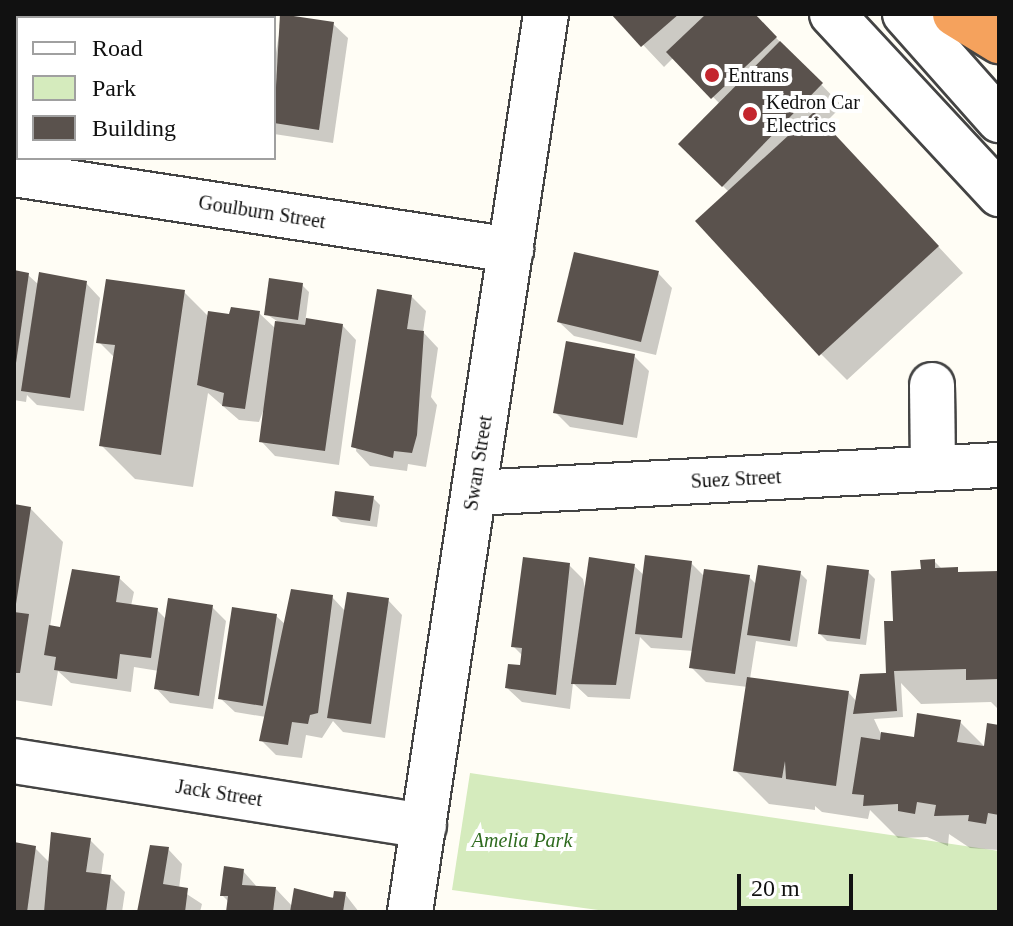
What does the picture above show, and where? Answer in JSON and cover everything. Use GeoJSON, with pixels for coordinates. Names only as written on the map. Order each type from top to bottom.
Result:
{"type":"FeatureCollection","features":[{"type":"Feature","properties":{"kind":"highway"},"geometry":{"type":"LineString","coordinates":[[955,14],[999,41]]}},
{"type":"Feature","properties":{"kind":"street","name":"Swan Street"},"geometry":{"type":"LineString","coordinates":[[410,912],[546,14]]}},
{"type":"Feature","properties":{"kind":"street"},"geometry":{"type":"LineString","coordinates":[[832,14],[999,194]]}},
{"type":"Feature","properties":{"kind":"street"},"geometry":{"type":"LineString","coordinates":[[905,14],[999,120]]}},
{"type":"Feature","properties":{"kind":"street","name":"Goulburn Street"},"geometry":{"type":"LineString","coordinates":[[14,174],[511,250]]}},
{"type":"Feature","properties":{"kind":"street"},"geometry":{"type":"LineString","coordinates":[[932,385],[933,468]]}},
{"type":"Feature","properties":{"kind":"street","name":"Suez Street"},"geometry":{"type":"LineString","coordinates":[[474,493],[999,465]]}},
{"type":"Feature","properties":{"kind":"street","name":"Jack Street"},"geometry":{"type":"LineString","coordinates":[[14,761],[424,826]]}},
{"type":"Feature","properties":{"kind":"green space","name":"Amelia Park"},"geometry":{"type":"Polygon","coordinates":[[[470,773],[999,851],[999,912],[613,912],[452,890],[470,773]]]}},
{"type":"Feature","properties":{"kind":"building"},"geometry":{"type":"Polygon","coordinates":[[[14,14],[99,14],[16,16],[16,74],[14,14]]]}},
{"type":"Feature","properties":{"kind":"building"},"geometry":{"type":"Polygon","coordinates":[[[140,14],[168,14],[154,16],[140,14]]]}},
{"type":"Feature","properties":{"kind":"building"},"geometry":{"type":"Polygon","coordinates":[[[176,14],[241,14],[208,16],[176,14]]]}},
{"type":"Feature","properties":{"kind":"building"},"geometry":{"type":"Polygon","coordinates":[[[280,14],[334,22],[319,130],[276,123],[280,14]]]}},
{"type":"Feature","properties":{"kind":"building"},"geometry":{"type":"Polygon","coordinates":[[[611,14],[679,14],[641,47],[611,14]]]}},
{"type":"Feature","properties":{"kind":"building","name":"Entrans"},"geometry":{"type":"Polygon","coordinates":[[[706,14],[755,14],[777,37],[711,99],[666,52],[706,14]]]}},
{"type":"Feature","properties":{"kind":"building","name":"Kedron Car Electrics"},"geometry":{"type":"Polygon","coordinates":[[[780,41],[823,83],[722,187],[678,144],[780,41]]]}},
{"type":"Feature","properties":{"kind":"building"},"geometry":{"type":"Polygon","coordinates":[[[814,112],[939,246],[819,356],[695,221],[814,112]]]}},
{"type":"Feature","properties":{"kind":"building"},"geometry":{"type":"Polygon","coordinates":[[[574,252],[659,271],[641,342],[557,322],[574,252]]]}},
{"type":"Feature","properties":{"kind":"building"},"geometry":{"type":"Polygon","coordinates":[[[14,270],[29,273],[16,363],[14,363],[14,270]]]}},
{"type":"Feature","properties":{"kind":"building"},"geometry":{"type":"Polygon","coordinates":[[[39,272],[87,281],[70,398],[21,391],[39,272]]]}},
{"type":"Feature","properties":{"kind":"building"},"geometry":{"type":"Polygon","coordinates":[[[269,278],[303,283],[298,320],[264,315],[269,278]]]}},
{"type":"Feature","properties":{"kind":"building"},"geometry":{"type":"Polygon","coordinates":[[[106,279],[185,290],[161,455],[99,446],[115,345],[96,343],[106,279]]]}},
{"type":"Feature","properties":{"kind":"building"},"geometry":{"type":"Polygon","coordinates":[[[377,289],[412,295],[407,329],[424,331],[417,435],[412,453],[394,451],[393,458],[351,447],[377,289]]]}},
{"type":"Feature","properties":{"kind":"building"},"geometry":{"type":"Polygon","coordinates":[[[231,307],[260,311],[245,409],[222,406],[224,393],[197,385],[208,311],[229,314],[231,307]]]}},
{"type":"Feature","properties":{"kind":"building"},"geometry":{"type":"Polygon","coordinates":[[[306,318],[343,324],[325,451],[259,442],[275,321],[305,325],[306,318]]]}},
{"type":"Feature","properties":{"kind":"building"},"geometry":{"type":"Polygon","coordinates":[[[566,341],[635,354],[623,425],[553,413],[566,341]]]}},
{"type":"Feature","properties":{"kind":"building"},"geometry":{"type":"Polygon","coordinates":[[[335,491],[374,496],[370,521],[332,516],[335,491]]]}},
{"type":"Feature","properties":{"kind":"building"},"geometry":{"type":"Polygon","coordinates":[[[14,504],[31,507],[16,604],[14,604],[14,504]]]}},
{"type":"Feature","properties":{"kind":"building"},"geometry":{"type":"Polygon","coordinates":[[[645,555],[692,561],[682,638],[635,634],[645,555]]]}},
{"type":"Feature","properties":{"kind":"building"},"geometry":{"type":"Polygon","coordinates":[[[523,557],[570,563],[556,695],[505,688],[508,664],[520,665],[522,648],[511,647],[523,557]]]}},
{"type":"Feature","properties":{"kind":"building"},"geometry":{"type":"Polygon","coordinates":[[[589,557],[635,564],[616,685],[571,684],[589,557]]]}},
{"type":"Feature","properties":{"kind":"building"},"geometry":{"type":"Polygon","coordinates":[[[935,559],[935,568],[958,567],[958,572],[999,571],[999,679],[966,680],[966,669],[894,671],[897,711],[853,714],[860,674],[886,673],[884,621],[893,621],[891,571],[921,569],[920,560],[935,559]]]}},
{"type":"Feature","properties":{"kind":"building"},"geometry":{"type":"Polygon","coordinates":[[[758,565],[801,571],[790,641],[747,635],[758,565]]]}},
{"type":"Feature","properties":{"kind":"building"},"geometry":{"type":"Polygon","coordinates":[[[827,565],[869,570],[860,639],[818,634],[827,565]]]}},
{"type":"Feature","properties":{"kind":"building"},"geometry":{"type":"Polygon","coordinates":[[[72,569],[120,576],[116,602],[158,608],[151,658],[120,654],[117,679],[54,670],[56,657],[44,655],[49,625],[60,627],[72,569]]]}},
{"type":"Feature","properties":{"kind":"building"},"geometry":{"type":"Polygon","coordinates":[[[704,569],[750,575],[735,674],[689,668],[704,569]]]}},
{"type":"Feature","properties":{"kind":"building"},"geometry":{"type":"Polygon","coordinates":[[[291,589],[333,595],[318,713],[310,715],[308,724],[292,722],[288,745],[259,741],[291,589]]]}},
{"type":"Feature","properties":{"kind":"building"},"geometry":{"type":"Polygon","coordinates":[[[347,592],[389,598],[371,724],[327,718],[347,592]]]}},
{"type":"Feature","properties":{"kind":"building"},"geometry":{"type":"Polygon","coordinates":[[[168,598],[213,605],[199,696],[154,689],[168,598]]]}},
{"type":"Feature","properties":{"kind":"building"},"geometry":{"type":"Polygon","coordinates":[[[232,607],[277,614],[263,706],[218,699],[232,607]]]}},
{"type":"Feature","properties":{"kind":"building"},"geometry":{"type":"Polygon","coordinates":[[[14,612],[29,614],[20,673],[14,673],[14,612]]]}},
{"type":"Feature","properties":{"kind":"building"},"geometry":{"type":"Polygon","coordinates":[[[747,677],[849,691],[836,786],[786,779],[785,761],[782,778],[733,771],[747,677]]]}},
{"type":"Feature","properties":{"kind":"building"},"geometry":{"type":"Polygon","coordinates":[[[917,713],[961,720],[957,742],[984,746],[987,723],[999,725],[999,815],[988,813],[986,824],[968,821],[969,815],[934,816],[936,805],[917,802],[915,814],[898,811],[898,804],[863,806],[864,795],[852,794],[861,737],[880,740],[881,732],[914,737],[917,713]]]}},
{"type":"Feature","properties":{"kind":"building"},"geometry":{"type":"Polygon","coordinates":[[[51,832],[91,838],[86,872],[111,875],[106,912],[44,912],[51,832]]]}},
{"type":"Feature","properties":{"kind":"building"},"geometry":{"type":"Polygon","coordinates":[[[14,842],[36,846],[27,912],[14,912],[14,842]]]}},
{"type":"Feature","properties":{"kind":"building"},"geometry":{"type":"Polygon","coordinates":[[[150,845],[169,847],[163,884],[188,888],[185,912],[137,912],[150,845]]]}},
{"type":"Feature","properties":{"kind":"building"},"geometry":{"type":"Polygon","coordinates":[[[224,866],[244,869],[242,885],[276,887],[273,912],[226,912],[228,896],[220,896],[224,866]]]}},
{"type":"Feature","properties":{"kind":"building"},"geometry":{"type":"Polygon","coordinates":[[[294,888],[333,898],[334,891],[346,892],[343,912],[290,912],[294,888]]]}},
{"type":"Feature","properties":{"kind":"place","name":"Entrans"},"geometry":{"type":"Point","coordinates":[712,75]}},
{"type":"Feature","properties":{"kind":"place","name":"Kedron Car Electrics"},"geometry":{"type":"Point","coordinates":[750,114]}}]}
